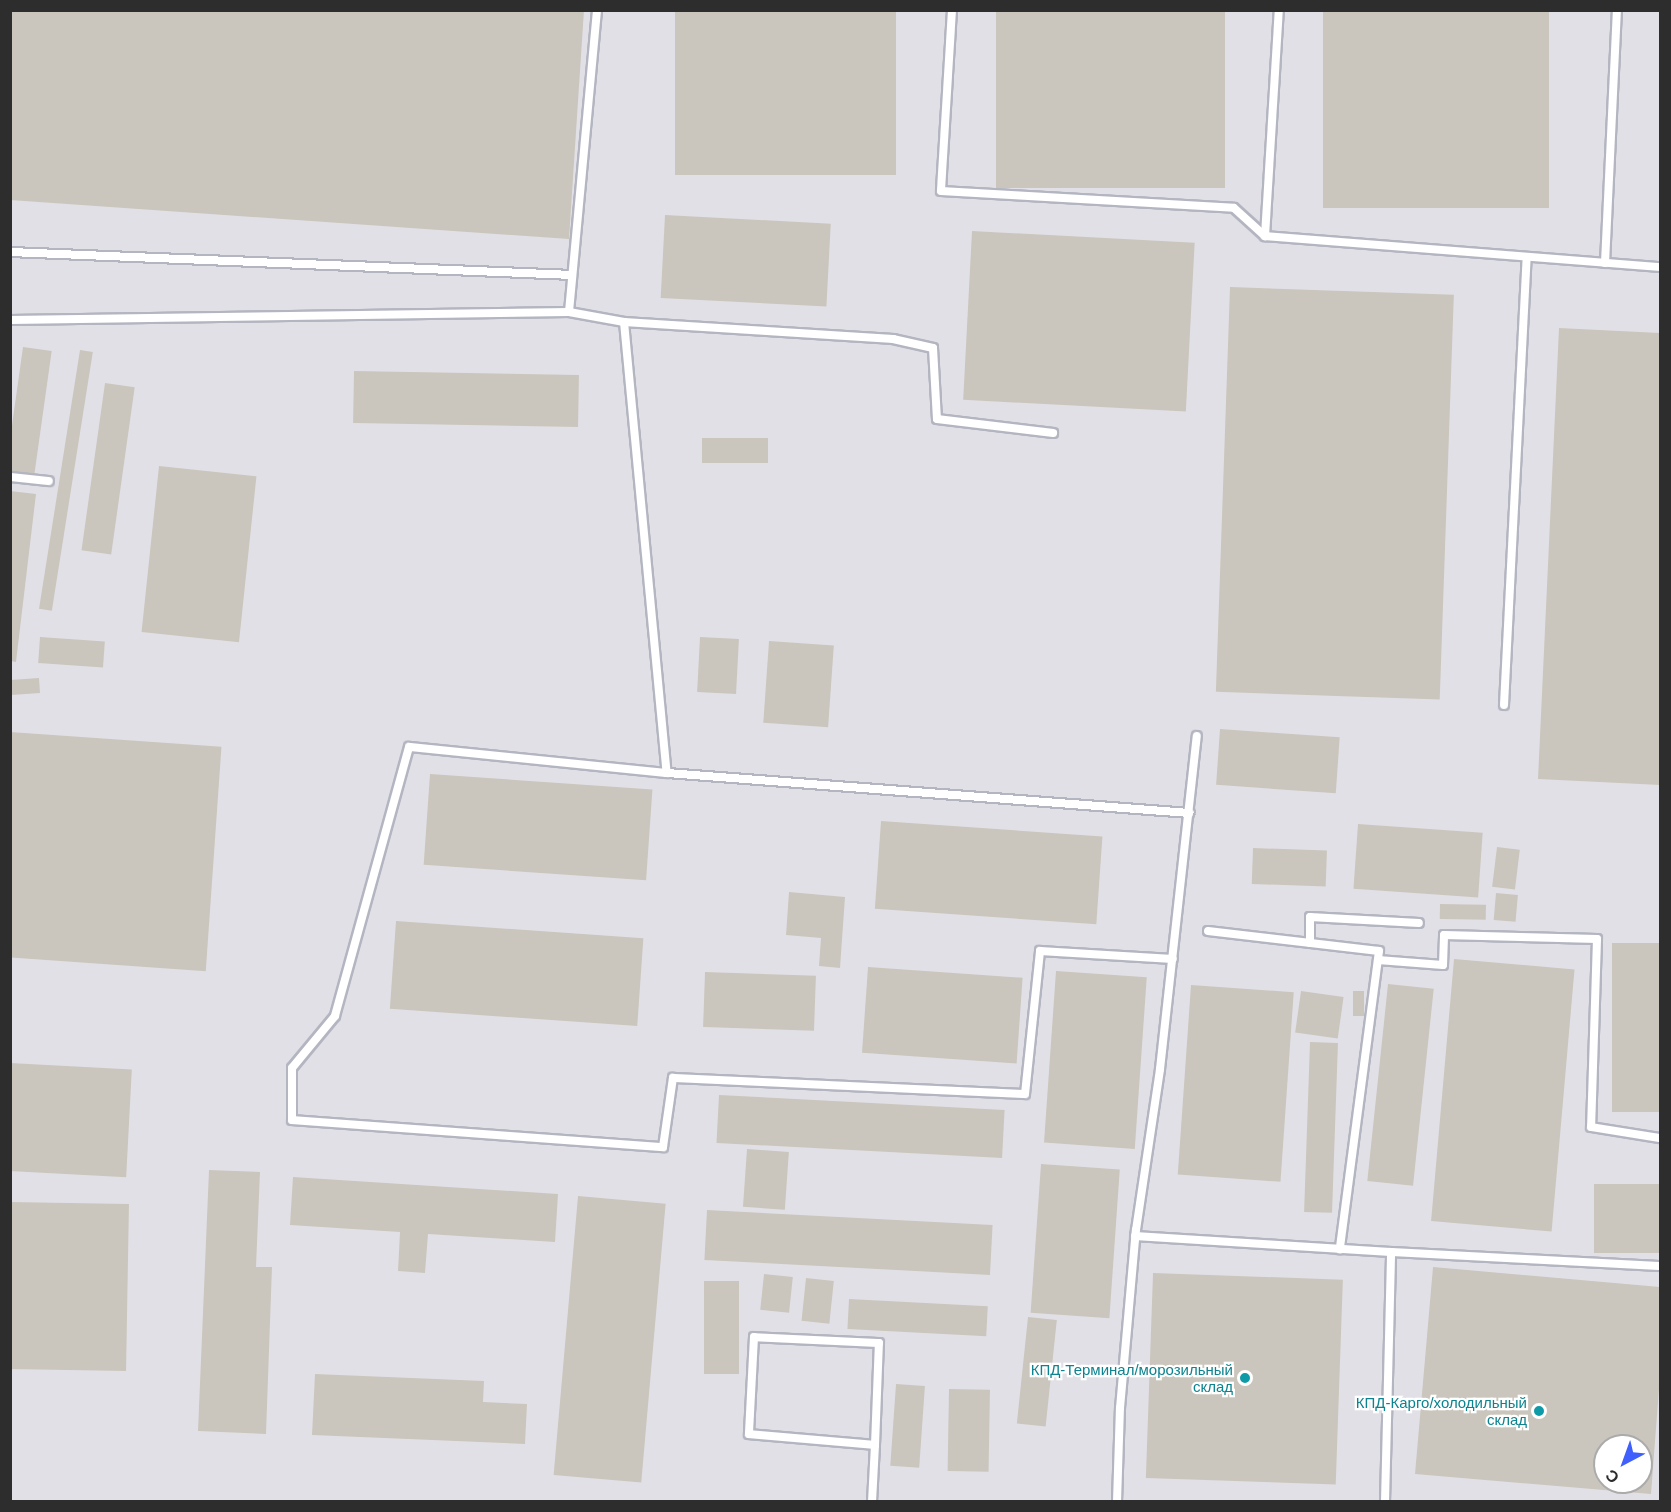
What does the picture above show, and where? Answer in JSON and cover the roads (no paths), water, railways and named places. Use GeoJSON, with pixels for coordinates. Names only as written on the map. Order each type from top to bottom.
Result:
{"type":"FeatureCollection","features":[{"type":"Feature","properties":{"kind":"lane"},"geometry":{"type":"LineString","coordinates":[[569,312],[597,10]]}},
{"type":"Feature","properties":{"kind":"lane"},"geometry":{"type":"LineString","coordinates":[[952,10],[941,191],[1234,208],[1265,236],[1660,267]]}},
{"type":"Feature","properties":{"kind":"lane"},"geometry":{"type":"LineString","coordinates":[[1265,236],[1279,10]]}},
{"type":"Feature","properties":{"kind":"lane"},"geometry":{"type":"LineString","coordinates":[[1605,263],[1617,10]]}},
{"type":"Feature","properties":{"kind":"lane"},"geometry":{"type":"LineString","coordinates":[[10,252],[572,274]]}},
{"type":"Feature","properties":{"kind":"lane"},"geometry":{"type":"LineString","coordinates":[[1504,705],[1527,258]]}},
{"type":"Feature","properties":{"kind":"lane"},"geometry":{"type":"LineString","coordinates":[[10,320],[569,312],[624,322],[893,339],[933,348],[937,419],[1053,433]]}},
{"type":"Feature","properties":{"kind":"lane"},"geometry":{"type":"LineString","coordinates":[[624,322],[667,773]]}},
{"type":"Feature","properties":{"kind":"lane"},"geometry":{"type":"LineString","coordinates":[[10,477],[49,481]]}},
{"type":"Feature","properties":{"kind":"lane"},"geometry":{"type":"LineString","coordinates":[[1117,1502],[1120,1408],[1135,1236],[1173,959],[1197,736]]}},
{"type":"Feature","properties":{"kind":"lane"},"geometry":{"type":"LineString","coordinates":[[1173,959],[1040,951],[1025,1094],[673,1078],[663,1148],[292,1120],[292,1068],[335,1016],[409,747],[667,773],[1189,813]]}},
{"type":"Feature","properties":{"kind":"lane"},"geometry":{"type":"LineString","coordinates":[[1310,943],[1310,917],[1419,923]]}},
{"type":"Feature","properties":{"kind":"lane"},"geometry":{"type":"LineString","coordinates":[[1208,931],[1379,951],[1340,1249]]}},
{"type":"Feature","properties":{"kind":"lane"},"geometry":{"type":"LineString","coordinates":[[1378,960],[1443,965],[1444,934],[1597,939],[1591,1127],[1660,1138]]}},
{"type":"Feature","properties":{"kind":"lane"},"geometry":{"type":"LineString","coordinates":[[1135,1236],[1660,1266]]}},
{"type":"Feature","properties":{"kind":"lane"},"geometry":{"type":"LineString","coordinates":[[1385,1502],[1391,1252]]}},
{"type":"Feature","properties":{"kind":"lane"},"geometry":{"type":"LineString","coordinates":[[872,1502],[875,1445],[879,1343],[754,1337],[749,1434],[875,1445]]}},
{"type":"Feature","properties":{"kind":"place","name":"КПД-Терминал/морозильный склад"},"geometry":{"type":"Point","coordinates":[1245,1378]}},
{"type":"Feature","properties":{"kind":"place","name":"КПД-Карго/холодильный склад"},"geometry":{"type":"Point","coordinates":[1539,1411]}}]}
